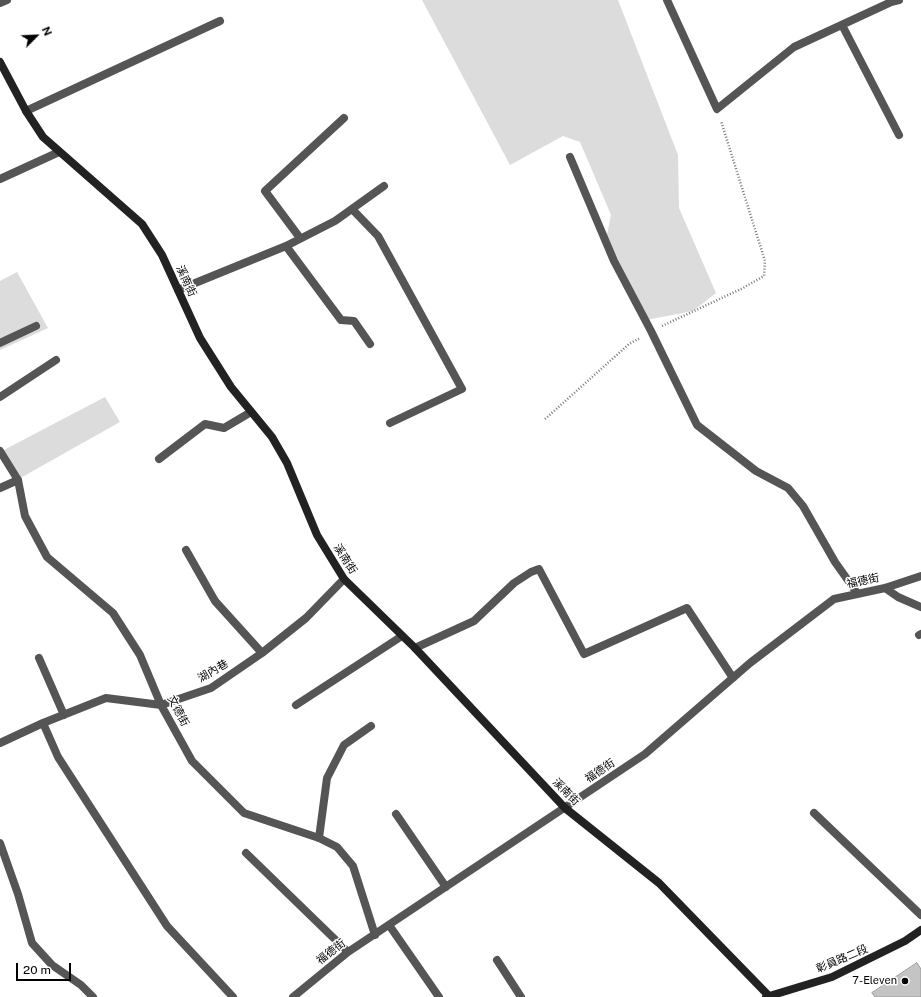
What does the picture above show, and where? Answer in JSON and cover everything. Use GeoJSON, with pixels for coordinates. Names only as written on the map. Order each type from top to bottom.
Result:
{"type":"FeatureCollection","features":[{"type":"Feature","properties":{"kind":"street"},"geometry":{"type":"LineString","coordinates":[[0,3],[7,0]]}},
{"type":"Feature","properties":{"kind":"street"},"geometry":{"type":"LineString","coordinates":[[667,0],[717,110],[794,47],[891,2],[899,0]]}},
{"type":"Feature","properties":{"kind":"street"},"geometry":{"type":"LineString","coordinates":[[26,112],[220,21]]}},
{"type":"Feature","properties":{"kind":"street"},"geometry":{"type":"LineString","coordinates":[[842,25],[899,135]]}},
{"type":"Feature","properties":{"kind":"street","name":"溪南街"},"geometry":{"type":"LineString","coordinates":[[0,62],[26,112],[43,137],[142,224],[162,255],[200,338],[231,387],[272,438],[287,463],[317,534],[344,579],[415,648],[564,808],[659,883],[768,997]]}},
{"type":"Feature","properties":{"kind":"street"},"geometry":{"type":"LineString","coordinates":[[300,238],[265,191],[344,118]]}},
{"type":"Feature","properties":{"kind":"street"},"geometry":{"type":"LineString","coordinates":[[0,179],[59,152]]}},
{"type":"Feature","properties":{"kind":"street"},"geometry":{"type":"LineString","coordinates":[[570,156],[614,261],[651,331],[697,425],[756,471],[788,488],[803,506],[834,562],[857,593]]}},
{"type":"Feature","properties":{"kind":"street"},"geometry":{"type":"LineString","coordinates":[[178,290],[286,246],[335,221],[384,186]]}},
{"type":"Feature","properties":{"kind":"street"},"geometry":{"type":"LineString","coordinates":[[352,209],[378,236],[462,390],[390,423]]}},
{"type":"Feature","properties":{"kind":"street"},"geometry":{"type":"LineString","coordinates":[[286,246],[341,320],[354,321],[370,344]]}},
{"type":"Feature","properties":{"kind":"street"},"geometry":{"type":"LineString","coordinates":[[0,343],[36,326]]}},
{"type":"Feature","properties":{"kind":"street"},"geometry":{"type":"LineString","coordinates":[[0,397],[56,360]]}},
{"type":"Feature","properties":{"kind":"street"},"geometry":{"type":"LineString","coordinates":[[159,459],[205,424],[224,428],[251,412]]}},
{"type":"Feature","properties":{"kind":"street","name":"文德街"},"geometry":{"type":"LineString","coordinates":[[0,451],[18,480],[25,516],[46,557],[113,613],[140,655],[161,705],[192,761],[244,813],[319,838],[336,847],[353,866],[374,935]]}},
{"type":"Feature","properties":{"kind":"street"},"geometry":{"type":"LineString","coordinates":[[0,488],[18,480]]}},
{"type":"Feature","properties":{"kind":"street"},"geometry":{"type":"LineString","coordinates":[[186,550],[215,601],[262,653]]}},
{"type":"Feature","properties":{"kind":"street"},"geometry":{"type":"LineString","coordinates":[[415,648],[474,621],[514,583],[531,572],[539,569],[584,654],[687,608],[732,678]]}},
{"type":"Feature","properties":{"kind":"street","name":"福德街"},"geometry":{"type":"LineString","coordinates":[[293,997],[348,952],[645,754],[750,663],[834,598],[885,588],[921,576]]}},
{"type":"Feature","properties":{"kind":"street","name":"湖內巷"},"geometry":{"type":"LineString","coordinates":[[0,743],[43,723],[106,698],[161,705],[211,688],[262,653],[306,618],[344,579]]}},
{"type":"Feature","properties":{"kind":"street"},"geometry":{"type":"LineString","coordinates":[[885,588],[898,598],[921,607]]}},
{"type":"Feature","properties":{"kind":"street"},"geometry":{"type":"LineString","coordinates":[[296,705],[402,636]]}},
{"type":"Feature","properties":{"kind":"street"},"geometry":{"type":"LineString","coordinates":[[39,658],[64,715]]}},
{"type":"Feature","properties":{"kind":"street"},"geometry":{"type":"LineString","coordinates":[[43,723],[58,757],[167,926],[233,997]]}},
{"type":"Feature","properties":{"kind":"street"},"geometry":{"type":"LineString","coordinates":[[319,838],[327,778],[344,745],[371,726]]}},
{"type":"Feature","properties":{"kind":"street"},"geometry":{"type":"LineString","coordinates":[[814,813],[921,915]]}},
{"type":"Feature","properties":{"kind":"street"},"geometry":{"type":"LineString","coordinates":[[396,814],[446,887]]}},
{"type":"Feature","properties":{"kind":"street"},"geometry":{"type":"LineString","coordinates":[[0,843],[18,894],[32,943],[52,965],[81,985],[93,997]]}},
{"type":"Feature","properties":{"kind":"street"},"geometry":{"type":"LineString","coordinates":[[246,852],[348,952]]}},
{"type":"Feature","properties":{"kind":"street"},"geometry":{"type":"LineString","coordinates":[[389,925],[439,997]]}},
{"type":"Feature","properties":{"kind":"street","name":"彰員路二段"},"geometry":{"type":"LineString","coordinates":[[768,997],[832,977],[905,942],[921,930]]}},
{"type":"Feature","properties":{"kind":"street"},"geometry":{"type":"LineString","coordinates":[[497,960],[521,997]]}},
{"type":"Feature","properties":{"kind":"path"},"geometry":{"type":"LineString","coordinates":[[545,419],[629,344],[651,331],[743,288],[764,276],[765,262],[717,110]]}},
{"type":"Feature","properties":{"kind":"shaded area"},"geometry":{"type":"Polygon","coordinates":[[[422,0],[618,0],[678,155],[679,208],[716,293],[693,311],[646,320],[605,244],[611,215],[580,142],[563,136],[510,165],[422,0]]]}},
{"type":"Feature","properties":{"kind":"shaded area"},"geometry":{"type":"Polygon","coordinates":[[[17,272],[48,328],[0,350],[0,281],[17,272]]]}},
{"type":"Feature","properties":{"kind":"shaded area"},"geometry":{"type":"Polygon","coordinates":[[[105,397],[120,422],[15,481],[0,452],[105,397]]]}},
{"type":"Feature","properties":{"kind":"building","name":"7-Eleven"},"geometry":{"type":"Polygon","coordinates":[[[917,963],[921,969],[921,997],[875,997],[872,993],[917,963]]]}},
{"type":"Feature","properties":{"kind":"place","name":"7-Eleven"},"geometry":{"type":"Point","coordinates":[905,981]}}]}
